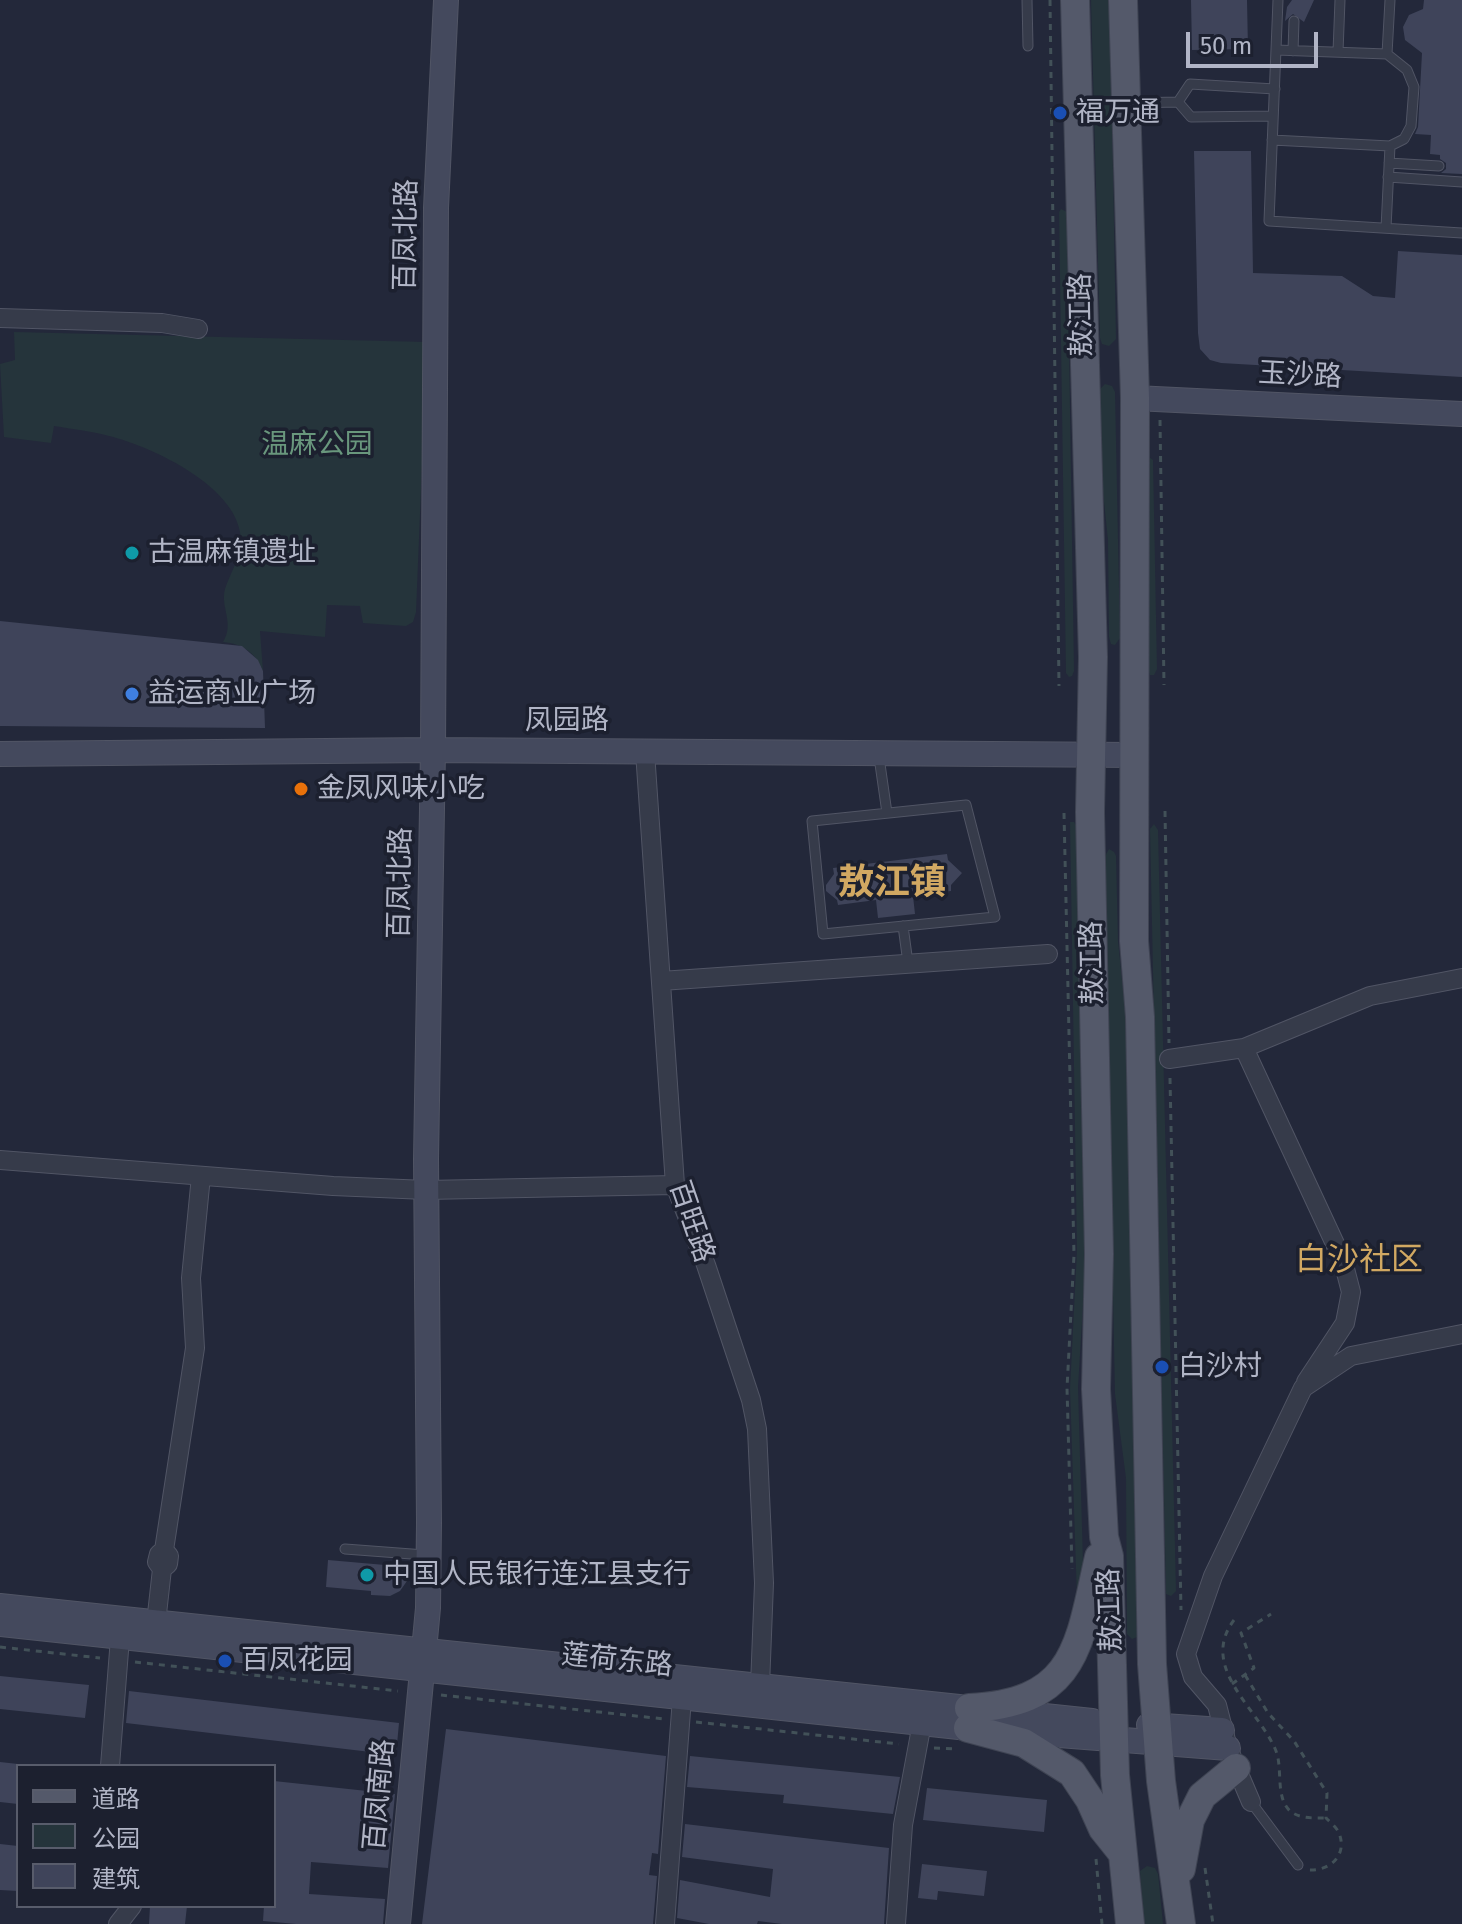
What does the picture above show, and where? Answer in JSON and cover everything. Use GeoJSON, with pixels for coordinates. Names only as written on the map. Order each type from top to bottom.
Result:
{"type":"FeatureCollection","features":[{"type":"Feature","properties":{"kind":"main road","name":"敖江路"},"geometry":{"type":"LineString","coordinates":[[1075,0],[1093,657],[1091,839],[1099,1254],[1096,1389],[1104,1537],[1109,1556],[1114,1731],[1109,1856],[1130,1924]]}},
{"type":"Feature","properties":{"kind":"main road","name":"敖江路"},"geometry":{"type":"LineString","coordinates":[[1123,0],[1147,399],[1135,656],[1133,838],[1134,941],[1141,1049],[1152,1664],[1170,1853],[1179,1913]]}},
{"type":"Feature","properties":{"kind":"main road"},"geometry":{"type":"LineString","coordinates":[[1093,657],[1135,656]]}},
{"type":"Feature","properties":{"kind":"main road"},"geometry":{"type":"LineString","coordinates":[[1091,839],[1133,838]]}},
{"type":"Feature","properties":{"kind":"main road"},"geometry":{"type":"LineString","coordinates":[[967,1729],[1000,1707],[1024,1700],[1044,1688],[1062,1672],[1082,1632],[1104,1537]]}},
{"type":"Feature","properties":{"kind":"main road"},"geometry":{"type":"LineString","coordinates":[[967,1729],[1024,1743],[1072,1773],[1090,1800],[1103,1829],[1109,1856],[1170,1853]]}},
{"type":"Feature","properties":{"kind":"main road"},"geometry":{"type":"LineString","coordinates":[[1179,1913],[1183,1847],[1190,1820],[1229,1749]]}},
{"type":"Feature","properties":{"kind":"street","name":"百凤北路"},"geometry":{"type":"LineString","coordinates":[[422,1672],[429,1555],[426,1190],[433,750],[436,208],[446,0]]}},
{"type":"Feature","properties":{"kind":"street"},"geometry":{"type":"LineString","coordinates":[[0,318],[162,323],[198,329]]}},
{"type":"Feature","properties":{"kind":"street","name":"玉沙路"},"geometry":{"type":"LineString","coordinates":[[1147,399],[1462,414]]}},
{"type":"Feature","properties":{"kind":"street","name":"凤园路"},"geometry":{"type":"LineString","coordinates":[[0,754],[433,750],[1134,755]]}},
{"type":"Feature","properties":{"kind":"street","name":"百旺路"},"geometry":{"type":"LineString","coordinates":[[645,752],[675,1185],[706,1265],[751,1400],[757,1429],[764,1583],[760,1686]]}},
{"type":"Feature","properties":{"kind":"street"},"geometry":{"type":"LineString","coordinates":[[661,981],[1048,954]]}},
{"type":"Feature","properties":{"kind":"street"},"geometry":{"type":"LineString","coordinates":[[1169,1059],[1244,1048],[1370,996],[1462,978]]}},
{"type":"Feature","properties":{"kind":"street"},"geometry":{"type":"LineString","coordinates":[[1244,1048],[1343,1261],[1351,1292],[1345,1323],[1303,1388],[1213,1576],[1186,1654],[1193,1677],[1217,1705],[1229,1749],[1251,1802]]}},
{"type":"Feature","properties":{"kind":"street"},"geometry":{"type":"LineString","coordinates":[[0,1160],[333,1186],[426,1190],[675,1185]]}},
{"type":"Feature","properties":{"kind":"street"},"geometry":{"type":"LineString","coordinates":[[156,1623],[162,1569],[157,1562],[164,1550],[195,1348],[191,1278],[201,1176]]}},
{"type":"Feature","properties":{"kind":"street"},"geometry":{"type":"LineString","coordinates":[[1303,1388],[1351,1356],[1462,1334]]}},
{"type":"Feature","properties":{"kind":"street","name":"莲荷东路"},"geometry":{"type":"LineString","coordinates":[[0,1606],[156,1623],[422,1672],[681,1709],[920,1735],[967,1729],[1158,1734],[1229,1749]]}},
{"type":"Feature","properties":{"kind":"street","name":"莲荷东路"},"geometry":{"type":"LineString","coordinates":[[0,1624],[119,1649],[422,1672],[760,1686],[967,1729]]}},
{"type":"Feature","properties":{"kind":"street"},"geometry":{"type":"LineString","coordinates":[[110,1764],[119,1649]]}},
{"type":"Feature","properties":{"kind":"street","name":"百凤南路"},"geometry":{"type":"LineString","coordinates":[[398,1924],[422,1672]]}},
{"type":"Feature","properties":{"kind":"street"},"geometry":{"type":"LineString","coordinates":[[665,1924],[681,1709]]}},
{"type":"Feature","properties":{"kind":"street"},"geometry":{"type":"LineString","coordinates":[[896,1924],[903,1825],[920,1735]]}},
{"type":"Feature","properties":{"kind":"street"},"geometry":{"type":"LineString","coordinates":[[118,1924],[130,1908]]}},
{"type":"Feature","properties":{"kind":"lane"},"geometry":{"type":"LineString","coordinates":[[1027,0],[1028,46]]}},
{"type":"Feature","properties":{"kind":"lane"},"geometry":{"type":"LineString","coordinates":[[1278,0],[1269,221],[1462,233]]}},
{"type":"Feature","properties":{"kind":"lane"},"geometry":{"type":"LineString","coordinates":[[1338,52],[1340,0]]}},
{"type":"Feature","properties":{"kind":"lane"},"geometry":{"type":"LineString","coordinates":[[1387,54],[1390,0]]}},
{"type":"Feature","properties":{"kind":"lane"},"geometry":{"type":"LineString","coordinates":[[1293,51],[1294,21]]}},
{"type":"Feature","properties":{"kind":"lane"},"geometry":{"type":"LineString","coordinates":[[1272,140],[1390,146],[1404,139],[1411,126],[1414,87],[1407,70],[1387,54],[1276,50]]}},
{"type":"Feature","properties":{"kind":"lane"},"geometry":{"type":"LineString","coordinates":[[1178,102],[1190,84],[1275,89]]}},
{"type":"Feature","properties":{"kind":"lane"},"geometry":{"type":"LineString","coordinates":[[1127,103],[1178,102]]}},
{"type":"Feature","properties":{"kind":"lane"},"geometry":{"type":"LineString","coordinates":[[1178,102],[1191,117],[1273,116]]}},
{"type":"Feature","properties":{"kind":"lane"},"geometry":{"type":"LineString","coordinates":[[1386,228],[1390,146]]}},
{"type":"Feature","properties":{"kind":"lane"},"geometry":{"type":"LineString","coordinates":[[1389,163],[1439,166]]}},
{"type":"Feature","properties":{"kind":"lane"},"geometry":{"type":"LineString","coordinates":[[1388,177],[1462,182]]}},
{"type":"Feature","properties":{"kind":"lane"},"geometry":{"type":"LineString","coordinates":[[878,753],[887,813]]}},
{"type":"Feature","properties":{"kind":"lane"},"geometry":{"type":"LineString","coordinates":[[966,805],[995,917],[823,934],[812,821],[887,813],[966,805]]}},
{"type":"Feature","properties":{"kind":"lane"},"geometry":{"type":"LineString","coordinates":[[903,926],[908,963]]}},
{"type":"Feature","properties":{"kind":"lane"},"geometry":{"type":"LineString","coordinates":[[345,1549],[429,1555]]}},
{"type":"Feature","properties":{"kind":"lane"},"geometry":{"type":"LineString","coordinates":[[1251,1802],[1298,1865]]}},
{"type":"Feature","properties":{"kind":"path"},"geometry":{"type":"LineString","coordinates":[[1050,0],[1059,686]]}},
{"type":"Feature","properties":{"kind":"path"},"geometry":{"type":"LineString","coordinates":[[1147,399],[1164,685]]}},
{"type":"Feature","properties":{"kind":"path"},"geometry":{"type":"LineString","coordinates":[[1165,811],[1179,1593],[1186,1654]]}},
{"type":"Feature","properties":{"kind":"path"},"geometry":{"type":"LineString","coordinates":[[1231,1684],[1254,1668],[1241,1633],[1271,1614]]}},
{"type":"Feature","properties":{"kind":"path"},"geometry":{"type":"LineString","coordinates":[[1234,1620],[1226,1630],[1221,1652],[1231,1684],[1265,1729],[1277,1754],[1282,1798],[1291,1811],[1309,1819],[1326,1818]]}},
{"type":"Feature","properties":{"kind":"path"},"geometry":{"type":"LineString","coordinates":[[0,1647],[119,1649],[422,1672],[681,1709],[920,1735],[967,1729]]}},
{"type":"Feature","properties":{"kind":"path"},"geometry":{"type":"LineString","coordinates":[[1245,1675],[1268,1713],[1294,1741],[1327,1793],[1326,1818],[1339,1833],[1340,1849],[1336,1861],[1326,1869],[1311,1871],[1298,1865]]}},
{"type":"Feature","properties":{"kind":"path"},"geometry":{"type":"LineString","coordinates":[[1102,1924],[1109,1856]]}},
{"type":"Feature","properties":{"kind":"path"},"geometry":{"type":"LineString","coordinates":[[1203,1858],[1213,1924]]}},
{"type":"Feature","properties":{"kind":"green space"},"geometry":{"type":"Polygon","coordinates":[[[1091,0],[1110,0],[1116,339],[1109,346],[1102,344],[1100,338],[1091,0]]]}},
{"type":"Feature","properties":{"kind":"green space"},"geometry":{"type":"Polygon","coordinates":[[[1061,209],[1067,212],[1074,671],[1069,677],[1066,673],[1061,209]]]}},
{"type":"Feature","properties":{"kind":"green space","name":"温麻公园"},"geometry":{"type":"Polygon","coordinates":[[[14,332],[427,342],[416,612],[413,622],[406,626],[363,623],[360,606],[327,605],[325,637],[260,631],[263,671],[248,650],[223,642],[228,628],[225,589],[241,542],[237,522],[227,504],[192,473],[127,441],[54,426],[51,443],[4,437],[0,364],[15,360],[14,332]]]}},
{"type":"Feature","properties":{"kind":"green space"},"geometry":{"type":"Polygon","coordinates":[[[1105,384],[1112,386],[1115,392],[1120,638],[1115,645],[1111,644],[1109,637],[1108,540],[1099,454],[1098,391],[1105,384]]]}},
{"type":"Feature","properties":{"kind":"green space"},"geometry":{"type":"Polygon","coordinates":[[[1149,457],[1153,460],[1157,669],[1154,675],[1150,675],[1148,668],[1145,460],[1149,457]]]}},
{"type":"Feature","properties":{"kind":"green space"},"geometry":{"type":"Polygon","coordinates":[[[1070,822],[1077,826],[1086,1256],[1078,1387],[1084,1597],[1077,1598],[1070,1389],[1077,1250],[1070,822]]]}},
{"type":"Feature","properties":{"kind":"green space"},"geometry":{"type":"Polygon","coordinates":[[[1154,824],[1158,830],[1176,1591],[1171,1596],[1166,1594],[1150,829],[1154,824]]]}},
{"type":"Feature","properties":{"kind":"green space"},"geometry":{"type":"Polygon","coordinates":[[[1109,849],[1116,856],[1129,1111],[1137,1637],[1132,1639],[1127,1634],[1126,1478],[1115,1394],[1104,858],[1109,849]]]}},
{"type":"Feature","properties":{"kind":"green space"},"geometry":{"type":"Polygon","coordinates":[[[1147,1866],[1155,1868],[1158,1874],[1163,1924],[1144,1924],[1140,1871],[1147,1866]]]}},
{"type":"Feature","properties":{"kind":"building"},"geometry":{"type":"Polygon","coordinates":[[[1191,0],[1247,0],[1248,49],[1192,50],[1191,0]]]}},
{"type":"Feature","properties":{"kind":"building"},"geometry":{"type":"Polygon","coordinates":[[[1292,0],[1314,0],[1304,22],[1293,14],[1285,21],[1287,7],[1292,0]]]}},
{"type":"Feature","properties":{"kind":"building"},"geometry":{"type":"Polygon","coordinates":[[[1424,0],[1462,0],[1462,174],[1441,173],[1446,169],[1446,163],[1440,155],[1430,154],[1431,135],[1415,134],[1422,53],[1405,40],[1403,27],[1409,15],[1423,9],[1424,0]]]}},
{"type":"Feature","properties":{"kind":"building"},"geometry":{"type":"Polygon","coordinates":[[[1194,151],[1251,151],[1253,273],[1342,276],[1373,296],[1395,298],[1398,251],[1462,255],[1462,377],[1210,360],[1200,349],[1198,333],[1194,151]]]}},
{"type":"Feature","properties":{"kind":"building","name":"益运商业广场"},"geometry":{"type":"Polygon","coordinates":[[[0,621],[242,646],[258,660],[263,671],[265,728],[0,726],[0,621]]]}},
{"type":"Feature","properties":{"kind":"building"},"geometry":{"type":"Polygon","coordinates":[[[947,854],[948,860],[962,873],[951,885],[951,891],[913,896],[915,914],[878,918],[876,900],[838,905],[837,900],[826,891],[826,885],[834,874],[833,868],[947,854]]]}},
{"type":"Feature","properties":{"kind":"building","name":"中国人民银行连江县支行"},"geometry":{"type":"Polygon","coordinates":[[[328,1560],[408,1567],[407,1581],[400,1591],[390,1596],[326,1587],[328,1560]]]}},
{"type":"Feature","properties":{"kind":"building"},"geometry":{"type":"Polygon","coordinates":[[[0,1676],[89,1685],[85,1718],[0,1709],[0,1676]]]}},
{"type":"Feature","properties":{"kind":"building"},"geometry":{"type":"Polygon","coordinates":[[[129,1691],[399,1723],[396,1755],[126,1723],[129,1691]]]}},
{"type":"Feature","properties":{"kind":"building"},"geometry":{"type":"Polygon","coordinates":[[[446,1729],[666,1756],[658,1854],[652,1853],[649,1875],[657,1876],[653,1924],[422,1924],[446,1729]]]}},
{"type":"Feature","properties":{"kind":"building"},"geometry":{"type":"Polygon","coordinates":[[[690,1756],[900,1777],[893,1814],[783,1803],[784,1795],[687,1787],[690,1756]]]}},
{"type":"Feature","properties":{"kind":"building"},"geometry":{"type":"Polygon","coordinates":[[[0,1762],[18,1764],[16,1804],[0,1802],[0,1762]]]}},
{"type":"Feature","properties":{"kind":"building"},"geometry":{"type":"Polygon","coordinates":[[[276,1781],[395,1794],[388,1868],[311,1862],[309,1894],[385,1899],[383,1924],[263,1921],[264,1908],[276,1908],[276,1781]]]}},
{"type":"Feature","properties":{"kind":"building"},"geometry":{"type":"Polygon","coordinates":[[[927,1788],[1047,1800],[1044,1832],[923,1820],[927,1788]]]}},
{"type":"Feature","properties":{"kind":"building"},"geometry":{"type":"Polygon","coordinates":[[[685,1824],[889,1848],[884,1924],[782,1924],[758,1921],[757,1924],[709,1924],[677,1918],[680,1880],[770,1897],[773,1869],[682,1857],[685,1824]]]}},
{"type":"Feature","properties":{"kind":"building"},"geometry":{"type":"Polygon","coordinates":[[[0,1844],[16,1846],[16,1891],[0,1890],[0,1844]]]}},
{"type":"Feature","properties":{"kind":"building"},"geometry":{"type":"Polygon","coordinates":[[[922,1864],[987,1871],[984,1896],[938,1891],[937,1900],[918,1898],[922,1864]]]}},
{"type":"Feature","properties":{"kind":"building"},"geometry":{"type":"Polygon","coordinates":[[[150,1908],[187,1908],[185,1924],[149,1924],[150,1908]]]}},
{"type":"Feature","properties":{"kind":"place","name":"福万通"},"geometry":{"type":"Point","coordinates":[1060,113]}},
{"type":"Feature","properties":{"kind":"place","name":"古温麻镇遗址"},"geometry":{"type":"Point","coordinates":[132,553]}},
{"type":"Feature","properties":{"kind":"place","name":"益运商业广场"},"geometry":{"type":"Point","coordinates":[132,694]}},
{"type":"Feature","properties":{"kind":"place","name":"金凤风味小吃"},"geometry":{"type":"Point","coordinates":[301,789]}},
{"type":"Feature","properties":{"kind":"place","name":"白沙村"},"geometry":{"type":"Point","coordinates":[1162,1367]}},
{"type":"Feature","properties":{"kind":"place","name":"中国人民银行连江县支行"},"geometry":{"type":"Point","coordinates":[367,1575]}},
{"type":"Feature","properties":{"kind":"place","name":"百凤花园"},"geometry":{"type":"Point","coordinates":[225,1661]}},
{"type":"Feature","properties":{"kind":"district","name":"敖江镇"},"geometry":{"type":"Point","coordinates":[892,884]}},
{"type":"Feature","properties":{"kind":"district","name":"白沙社区"},"geometry":{"type":"Point","coordinates":[1359,1261]}}]}
